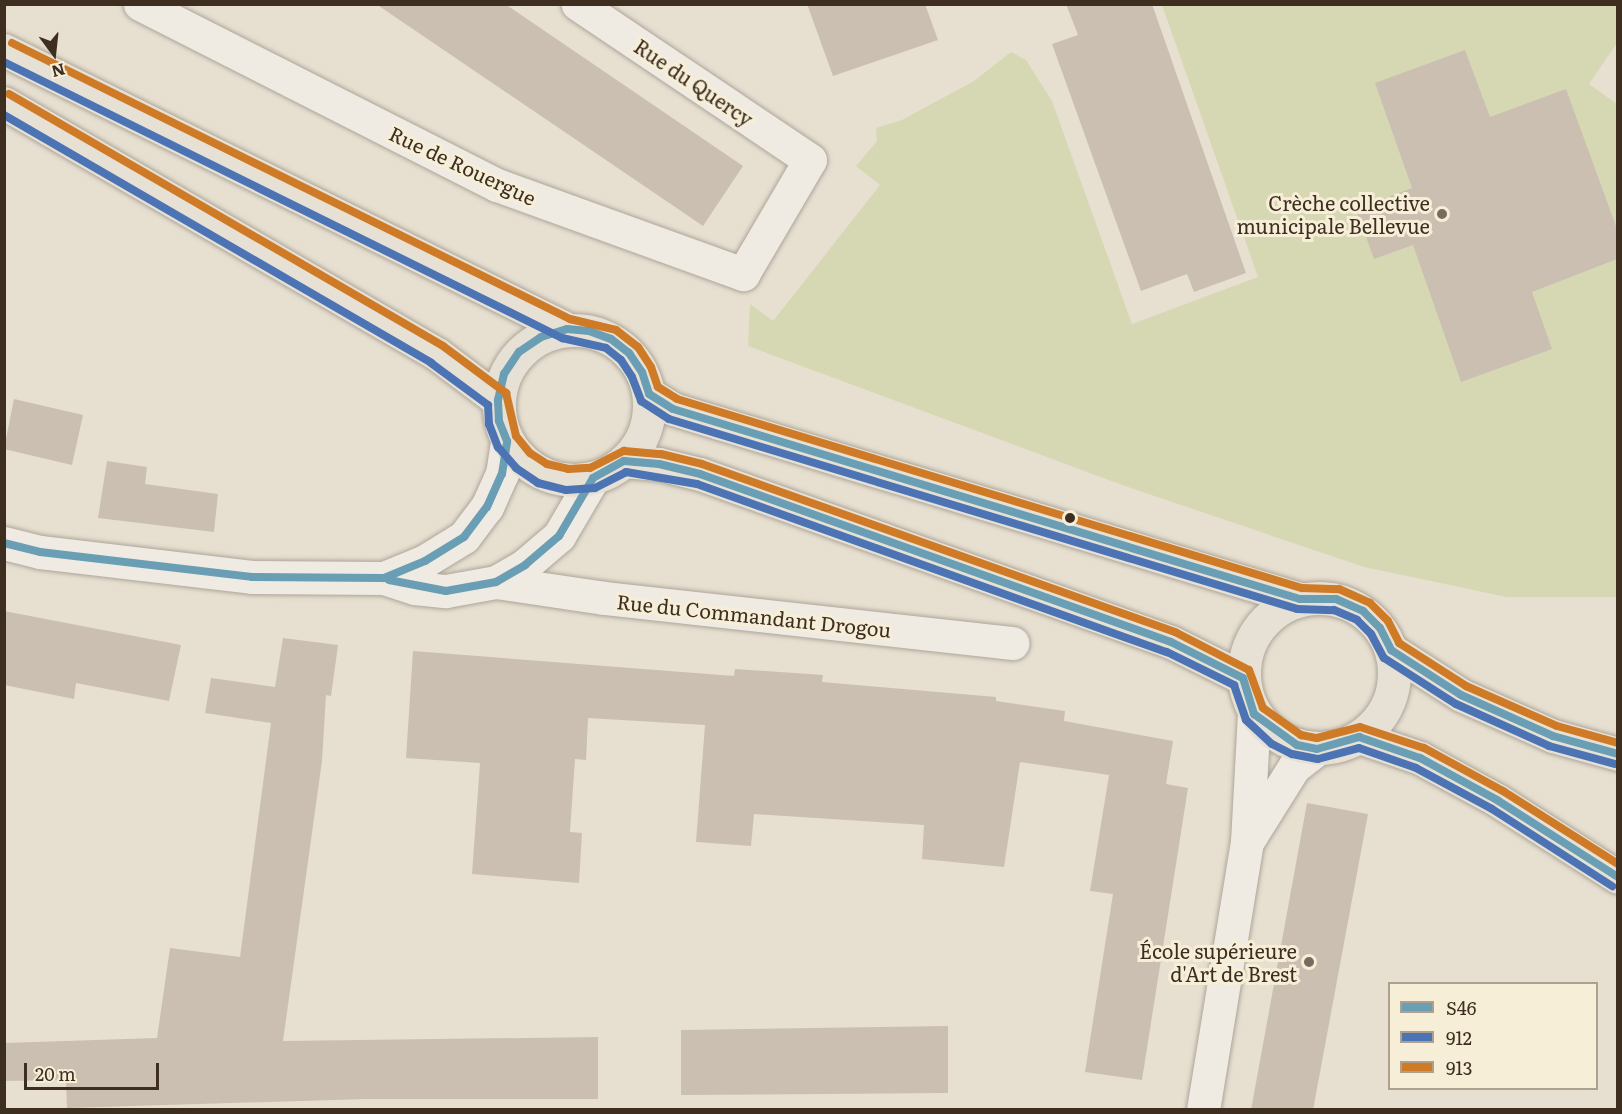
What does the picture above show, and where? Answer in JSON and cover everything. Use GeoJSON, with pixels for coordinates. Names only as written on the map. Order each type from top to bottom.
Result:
{"type":"FeatureCollection","features":[{"type":"Feature","properties":{"kind":"main road"},"geometry":{"type":"LineString","coordinates":[[4,51],[567,329],[590,331],[620,346],[642,372],[649,394],[645,431],[624,461],[593,478],[567,480],[543,474],[522,461],[507,441],[498,400],[504,374],[519,352],[541,337],[567,329]]}},
{"type":"Feature","properties":{"kind":"main road"},"geometry":{"type":"LineString","coordinates":[[4,103],[437,354],[498,400]]}},
{"type":"Feature","properties":{"kind":"main road"},"geometry":{"type":"LineString","coordinates":[[649,394],[673,409],[1300,599],[1336,599],[1363,611],[1380,628],[1391,650],[1392,691],[1380,717],[1359,737],[1317,749],[1297,745],[1278,735],[1254,714],[1243,678],[1250,639],[1264,619],[1300,599]]}},
{"type":"Feature","properties":{"kind":"main road"},"geometry":{"type":"LineString","coordinates":[[624,461],[659,464],[700,474],[1171,642],[1243,678]]}},
{"type":"Feature","properties":{"kind":"main road"},"geometry":{"type":"LineString","coordinates":[[1391,650],[1461,695],[1553,736],[1617,754]]}},
{"type":"Feature","properties":{"kind":"main road"},"geometry":{"type":"LineString","coordinates":[[1359,737],[1420,758],[1497,800],[1617,876]]}},
{"type":"Feature","properties":{"kind":"street","name":"Rue de Rouergue"},"geometry":{"type":"LineString","coordinates":[[140,4],[496,185],[743,274],[810,160]]}},
{"type":"Feature","properties":{"kind":"street","name":"Rue du Quercy"},"geometry":{"type":"LineString","coordinates":[[578,4],[810,160]]}},
{"type":"Feature","properties":{"kind":"street"},"geometry":{"type":"LineString","coordinates":[[384,578],[425,561],[464,537],[487,507],[502,474],[507,441]]}},
{"type":"Feature","properties":{"kind":"street"},"geometry":{"type":"LineString","coordinates":[[4,543],[40,552],[252,577],[384,578],[415,588],[446,591],[496,582],[559,536],[593,478]]}},
{"type":"Feature","properties":{"kind":"street","name":"Rue du Commandant Drogou"},"geometry":{"type":"LineString","coordinates":[[496,582],[604,598],[1013,643]]}},
{"type":"Feature","properties":{"kind":"street"},"geometry":{"type":"LineString","coordinates":[[1203,1110],[1247,842],[1254,714]]}},
{"type":"Feature","properties":{"kind":"street"},"geometry":{"type":"LineString","coordinates":[[1247,842],[1294,767],[1317,749]]}},
{"type":"Feature","properties":{"kind":"green space"},"geometry":{"type":"Polygon","coordinates":[[[1162,5],[1617,5],[1617,43],[1589,84],[1617,104],[1617,597],[1507,597],[1364,567],[1125,486],[748,346],[750,304],[773,321],[880,185],[856,166],[877,141],[876,128],[902,120],[974,81],[1011,52],[1026,60],[1052,101],[1132,324],[1258,277],[1162,5]]]}},
{"type":"Feature","properties":{"kind":"building"},"geometry":{"type":"Polygon","coordinates":[[[376,4],[505,4],[743,166],[703,226],[376,4]]]}},
{"type":"Feature","properties":{"kind":"building"},"geometry":{"type":"Polygon","coordinates":[[[807,4],[925,4],[938,40],[833,76],[807,4]]]}},
{"type":"Feature","properties":{"kind":"building"},"geometry":{"type":"Polygon","coordinates":[[[1066,4],[1152,4],[1246,273],[1194,292],[1187,274],[1141,291],[1052,44],[1078,35],[1066,4]]]}},
{"type":"Feature","properties":{"kind":"building","name":"Crèche collective municipale Bellevue"},"geometry":{"type":"Polygon","coordinates":[[[1465,50],[1490,117],[1566,89],[1617,229],[1617,259],[1532,292],[1552,349],[1461,382],[1413,245],[1374,259],[1356,209],[1412,188],[1375,83],[1465,50]]]}},
{"type":"Feature","properties":{"kind":"building"},"geometry":{"type":"Polygon","coordinates":[[[14,399],[83,415],[72,465],[4,449],[14,399]]]}},
{"type":"Feature","properties":{"kind":"building"},"geometry":{"type":"Polygon","coordinates":[[[107,461],[147,467],[145,484],[218,494],[214,532],[98,518],[107,461]]]}},
{"type":"Feature","properties":{"kind":"building"},"geometry":{"type":"Polygon","coordinates":[[[4,611],[181,645],[169,701],[76,683],[74,699],[4,685],[4,611]]]}},
{"type":"Feature","properties":{"kind":"building"},"geometry":{"type":"Polygon","coordinates":[[[283,638],[338,645],[331,696],[326,695],[322,761],[283,1041],[598,1037],[598,1099],[367,1099],[67,1108],[66,1080],[4,1081],[4,1043],[157,1038],[170,948],[240,957],[271,723],[205,713],[211,678],[275,687],[283,638]]]}},
{"type":"Feature","properties":{"kind":"building"},"geometry":{"type":"Polygon","coordinates":[[[413,651],[734,676],[735,669],[823,675],[822,682],[996,697],[996,701],[1065,711],[1064,721],[1173,741],[1166,784],[1188,788],[1142,1080],[1085,1072],[1113,894],[1090,891],[1109,775],[1020,762],[1004,867],[922,859],[924,825],[754,814],[751,846],[696,842],[705,725],[588,718],[586,760],[575,759],[570,832],[582,833],[579,883],[472,874],[480,763],[406,758],[413,651]]]}},
{"type":"Feature","properties":{"kind":"building","name":"École supérieure d'Art de Brest"},"geometry":{"type":"Polygon","coordinates":[[[1307,803],[1368,814],[1313,1110],[1251,1110],[1307,803]]]}},
{"type":"Feature","properties":{"kind":"building"},"geometry":{"type":"Polygon","coordinates":[[[948,1026],[948,1093],[681,1095],[681,1030],[948,1026]]]}},
{"type":"Feature","properties":{"kind":"transit line","name":"913"},"geometry":{"type":"LineString","coordinates":[[12,43],[570,319],[616,330],[638,347],[651,367],[658,387],[677,399],[1302,588],[1339,589],[1370,603],[1388,621],[1399,643],[1466,686],[1557,726],[1618,743]]}},
{"type":"Feature","properties":{"kind":"transit line","name":"912"},"geometry":{"type":"LineString","coordinates":[[4,62],[562,338],[606,348],[621,360],[632,377],[641,401],[669,419],[1297,609],[1334,610],[1357,620],[1371,634],[1384,658],[1456,704],[1549,746],[1615,764]]}},
{"type":"Feature","properties":{"kind":"transit line","name":"913"},"geometry":{"type":"LineString","coordinates":[[9,94],[443,346],[506,393],[516,436],[530,453],[547,464],[568,469],[590,468],[624,451],[661,454],[702,464],[1175,632],[1249,670],[1263,708],[1301,735],[1317,738],[1360,727],[1424,748],[1503,791],[1618,864]]}},
{"type":"Feature","properties":{"kind":"transit line","name":"912"},"geometry":{"type":"LineString","coordinates":[[4,115],[431,363],[488,405],[489,424],[498,447],[516,468],[538,483],[566,490],[595,488],[626,472],[697,484],[1167,652],[1234,685],[1246,720],[1272,744],[1292,754],[1318,759],[1359,748],[1416,768],[1492,809],[1612,886]]}},
{"type":"Feature","properties":{"kind":"transit line","name":"S46"},"geometry":{"type":"LineString","coordinates":[[4,543],[40,552],[252,577],[384,578],[425,561],[464,537],[487,507],[502,474],[507,441],[499,421],[498,400],[504,374],[519,352],[541,337],[567,329],[589,331],[611,339],[629,353],[642,372],[649,394],[673,409],[1300,599],[1336,599],[1363,611],[1380,628],[1391,650],[1461,695],[1553,736],[1618,754]]}},
{"type":"Feature","properties":{"kind":"transit line","name":"S46"},"geometry":{"type":"LineString","coordinates":[[389,580],[446,591],[496,582],[525,565],[559,536],[593,478],[624,461],[659,464],[700,474],[1171,642],[1243,678],[1254,714],[1297,745],[1317,749],[1359,737],[1420,758],[1497,800],[1618,877]]}},
{"type":"Feature","properties":{"kind":"place","name":"Crèche collective municipale Bellevue"},"geometry":{"type":"Point","coordinates":[1442,214]}},
{"type":"Feature","properties":{"kind":"place","name":"École supérieure d'Art de Brest"},"geometry":{"type":"Point","coordinates":[1309,962]}}]}
